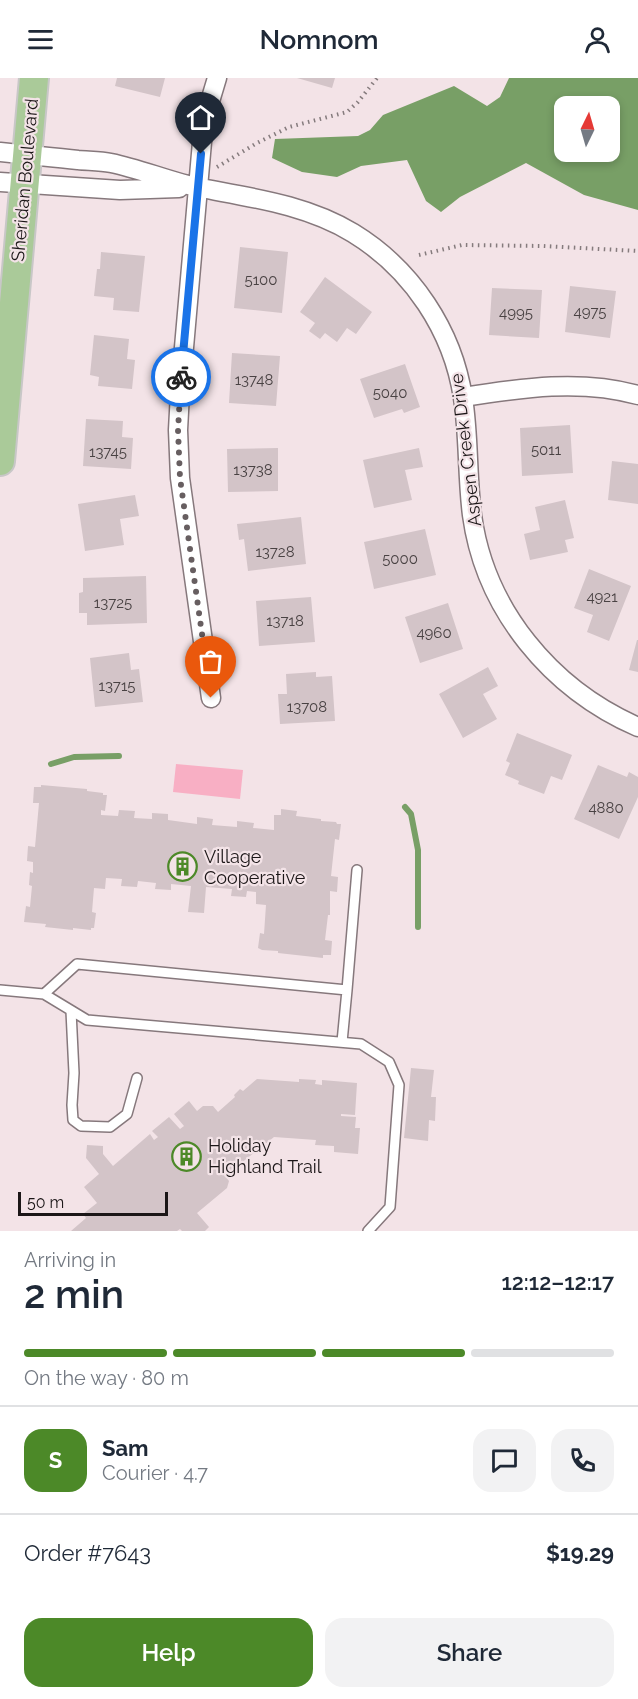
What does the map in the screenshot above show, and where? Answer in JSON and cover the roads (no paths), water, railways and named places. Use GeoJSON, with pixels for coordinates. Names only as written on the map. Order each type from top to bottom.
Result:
{"type":"FeatureCollection","features":[{"type":"Feature","properties":{"kind":"main road","name":"Sheridan Boulevard"},"geometry":{"type":"LineString","coordinates":[[0,461],[14,154],[34,78]]}},
{"type":"Feature","properties":{"kind":"street"},"geometry":{"type":"LineString","coordinates":[[211,698],[180,478],[178,430],[200,166],[208,108],[217,78]]}},
{"type":"Feature","properties":{"kind":"street","name":"Aspen Creek Drive"},"geometry":{"type":"LineString","coordinates":[[14,154],[111,163],[198,187],[273,202],[321,217],[355,234],[378,250],[419,292],[451,351],[463,397],[472,516],[479,549],[504,608],[539,657],[566,684],[600,708],[638,727]]}},
{"type":"Feature","properties":{"kind":"street","name":"Aspen Creek Drive"},"geometry":{"type":"LineString","coordinates":[[12,183],[120,190],[198,187]]}},
{"type":"Feature","properties":{"kind":"street"},"geometry":{"type":"LineString","coordinates":[[463,397],[546,386],[585,386],[638,395]]}},
{"type":"Feature","properties":{"kind":"lane"},"geometry":{"type":"LineString","coordinates":[[342,1042],[357,870]]}},
{"type":"Feature","properties":{"kind":"lane"},"geometry":{"type":"LineString","coordinates":[[44,993],[77,964],[346,990]]}},
{"type":"Feature","properties":{"kind":"lane"},"geometry":{"type":"LineString","coordinates":[[0,990],[44,993],[87,1020],[361,1044],[389,1062],[399,1085],[390,1207],[368,1231]]}},
{"type":"Feature","properties":{"kind":"lane"},"geometry":{"type":"LineString","coordinates":[[71,1011],[74,1120],[81,1126],[110,1127],[127,1114],[137,1078]]}},
{"type":"Feature","properties":{"kind":"waterway"},"geometry":{"type":"LineString","coordinates":[[51,764],[74,757],[119,756]]}},
{"type":"Feature","properties":{"kind":"waterway"},"geometry":{"type":"LineString","coordinates":[[405,807],[411,814],[418,850],[418,927]]}},
{"type":"Feature","properties":{"kind":"place","name":"Village Cooperative"},"geometry":{"type":"Point","coordinates":[183,867]}},
{"type":"Feature","properties":{"kind":"place","name":"Holiday Highland Trail"},"geometry":{"type":"Point","coordinates":[187,1156]}}]}
